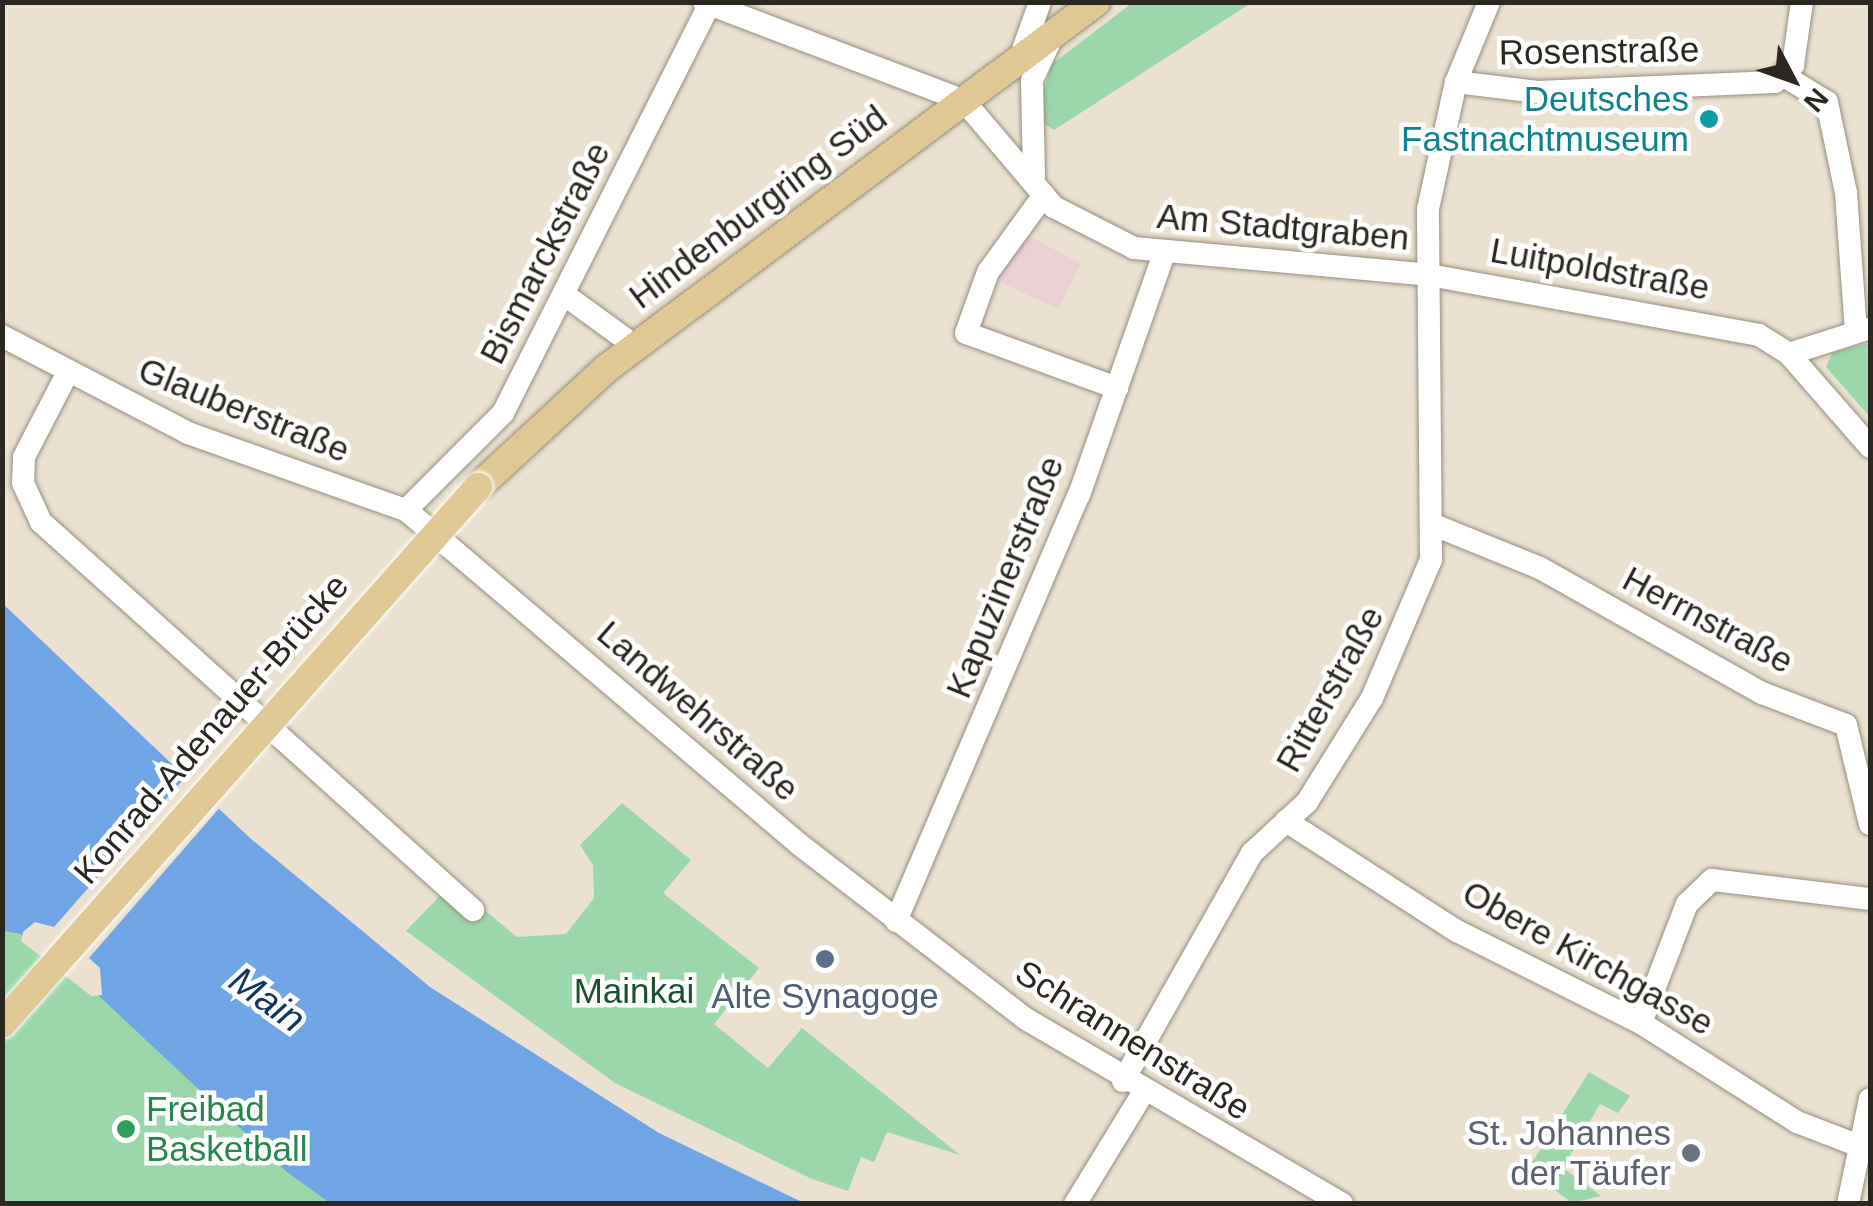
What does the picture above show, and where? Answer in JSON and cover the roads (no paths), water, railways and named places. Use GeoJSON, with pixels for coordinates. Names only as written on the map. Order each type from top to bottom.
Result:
{"type":"FeatureCollection","features":[{"type":"Feature","properties":{"kind":"main road","name":"Hindenburgring Süd"},"geometry":{"type":"LineString","coordinates":[[478,487],[635,346],[1096,2]]}},
{"type":"Feature","properties":{"kind":"main road","name":"Konrad-Adenauer-Brücke"},"geometry":{"type":"LineString","coordinates":[[2,1024],[478,487]]}},
{"type":"Feature","properties":{"kind":"street"},"geometry":{"type":"LineString","coordinates":[[1020,58],[1040,2]]}},
{"type":"Feature","properties":{"kind":"street","name":"Ritterstraße"},"geometry":{"type":"LineString","coordinates":[[1075,1204],[1252,853],[1307,802],[1389,667],[1431,560],[1434,525],[1428,210],[1456,82],[1489,2]]}},
{"type":"Feature","properties":{"kind":"street"},"geometry":{"type":"LineString","coordinates":[[1802,2],[1784,76],[1827,102],[1846,193],[1863,330],[1789,354],[1870,447]]}},
{"type":"Feature","properties":{"kind":"street"},"geometry":{"type":"LineString","coordinates":[[708,4],[964,101]]}},
{"type":"Feature","properties":{"kind":"street","name":"Bismarckstraße"},"geometry":{"type":"LineString","coordinates":[[406,510],[502,412],[565,295],[708,4]]}},
{"type":"Feature","properties":{"kind":"street"},"geometry":{"type":"LineString","coordinates":[[1054,31],[1032,80],[1039,188],[988,272],[966,333],[1117,388]]}},
{"type":"Feature","properties":{"kind":"street","name":"Rosenstraße"},"geometry":{"type":"LineString","coordinates":[[1456,82],[1537,92],[1784,76]]}},
{"type":"Feature","properties":{"kind":"street","name":"Am Stadtgraben"},"geometry":{"type":"LineString","coordinates":[[964,101],[1039,188],[1096,233],[1164,253],[1429,274]]}},
{"type":"Feature","properties":{"kind":"street","name":"Kapuzinerstraße"},"geometry":{"type":"LineString","coordinates":[[896,921],[1117,388],[1164,253]]}},
{"type":"Feature","properties":{"kind":"street","name":"Luitpoldstraße"},"geometry":{"type":"LineString","coordinates":[[1429,274],[1759,335],[1789,354]]}},
{"type":"Feature","properties":{"kind":"street"},"geometry":{"type":"LineString","coordinates":[[565,295],[635,346]]}},
{"type":"Feature","properties":{"kind":"street","name":"Glauberstraße"},"geometry":{"type":"LineString","coordinates":[[2,336],[188,433],[406,510],[458,549]]}},
{"type":"Feature","properties":{"kind":"street"},"geometry":{"type":"LineString","coordinates":[[68,372],[24,458],[23,483],[41,522],[473,910]]}},
{"type":"Feature","properties":{"kind":"street","name":"Herrnstraße"},"geometry":{"type":"LineString","coordinates":[[1434,525],[1535,560],[1762,693],[1846,725],[1870,824]]}},
{"type":"Feature","properties":{"kind":"street","name":"Landwehrstraße"},"geometry":{"type":"LineString","coordinates":[[458,549],[896,921]]}},
{"type":"Feature","properties":{"kind":"street","name":"Obere Kirchgasse"},"geometry":{"type":"LineString","coordinates":[[1286,821],[1458,931],[1640,1023],[1797,1122],[1866,1148]]}},
{"type":"Feature","properties":{"kind":"street"},"geometry":{"type":"LineString","coordinates":[[1640,1023],[1688,904],[1712,880],[1870,899]]}},
{"type":"Feature","properties":{"kind":"street","name":"Schrannenstraße"},"geometry":{"type":"LineString","coordinates":[[896,921],[1133,1087],[1342,1204]]}},
{"type":"Feature","properties":{"kind":"street"},"geometry":{"type":"LineString","coordinates":[[1848,1204],[1866,1148],[1870,1099]]}},
{"type":"Feature","properties":{"kind":"water","name":"Main"},"geometry":{"type":"Polygon","coordinates":[[[2,603],[250,838],[430,987],[659,1133],[804,1203],[330,1203],[287,1172],[100,997],[20,934],[3,931],[2,603]]]}},
{"type":"Feature","properties":{"kind":"place","name":"Deutsches Fastnachtmuseum"},"geometry":{"type":"Point","coordinates":[1709,119]}},
{"type":"Feature","properties":{"kind":"place","name":"Alte Synagoge"},"geometry":{"type":"Point","coordinates":[825,959]}},
{"type":"Feature","properties":{"kind":"place","name":"Freibad Basketball"},"geometry":{"type":"Point","coordinates":[126,1129]}},
{"type":"Feature","properties":{"kind":"place","name":"St. Johannes der Täufer"},"geometry":{"type":"Point","coordinates":[1691,1153]}},
{"type":"Feature","properties":{"kind":"park label","name":"Mainkai"},"geometry":{"type":"Point","coordinates":[634,991]}}]}
